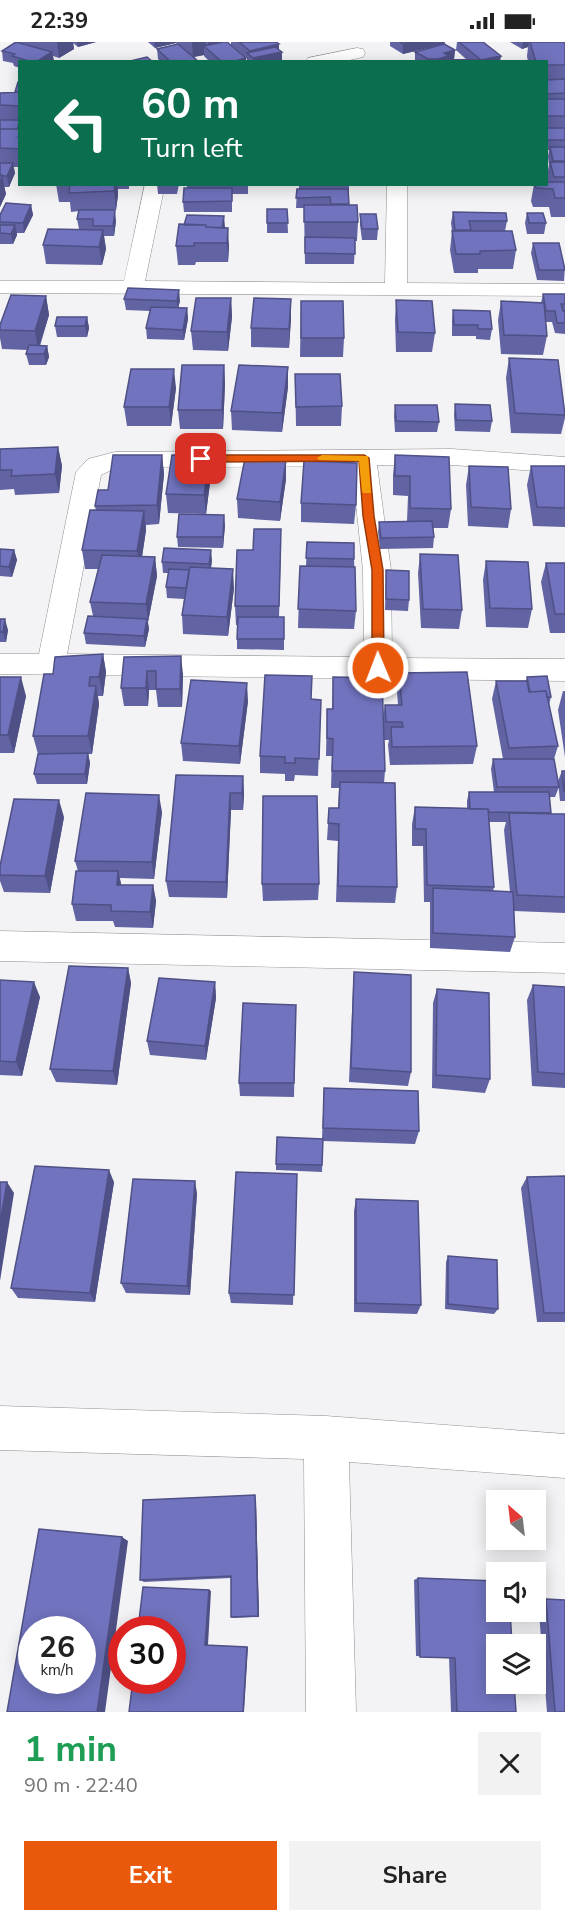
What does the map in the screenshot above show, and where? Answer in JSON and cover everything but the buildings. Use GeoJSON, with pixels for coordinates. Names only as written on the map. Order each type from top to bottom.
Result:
{"type":"FeatureCollection","features":[{"type":"Feature","properties":{"kind":"street"},"geometry":{"type":"LineString","coordinates":[[323,60],[358,52]]}},
{"type":"Feature","properties":{"kind":"street"},"geometry":{"type":"LineString","coordinates":[[133,287],[155,186]]}},
{"type":"Feature","properties":{"kind":"street"},"geometry":{"type":"LineString","coordinates":[[396,289],[397,186]]}},
{"type":"Feature","properties":{"kind":"street"},"geometry":{"type":"LineString","coordinates":[[0,286],[565,290]]}},
{"type":"Feature","properties":{"kind":"street"},"geometry":{"type":"LineString","coordinates":[[364,458],[377,570],[378,668]]}},
{"type":"Feature","properties":{"kind":"street"},"geometry":{"type":"LineString","coordinates":[[51,665],[90,472],[98,465],[116,460],[452,458],[565,465]]}},
{"type":"Feature","properties":{"kind":"street"},"geometry":{"type":"LineString","coordinates":[[0,664],[565,670]]}},
{"type":"Feature","properties":{"kind":"street"},"geometry":{"type":"LineString","coordinates":[[0,946],[565,958]]}},
{"type":"Feature","properties":{"kind":"street"},"geometry":{"type":"LineString","coordinates":[[0,1428],[326,1438],[565,1456]]}},
{"type":"Feature","properties":{"kind":"street"},"geometry":{"type":"LineString","coordinates":[[326,1438],[331,1712]]}},
{"type":"Feature","properties":{"kind":"slow traffic"},"geometry":{"type":"LineString","coordinates":[[322,458],[364,458],[367,491]]}},
{"type":"Feature","properties":{"kind":"route"},"geometry":{"type":"LineString","coordinates":[[201,459],[364,458],[377,570],[378,668]]}}]}
